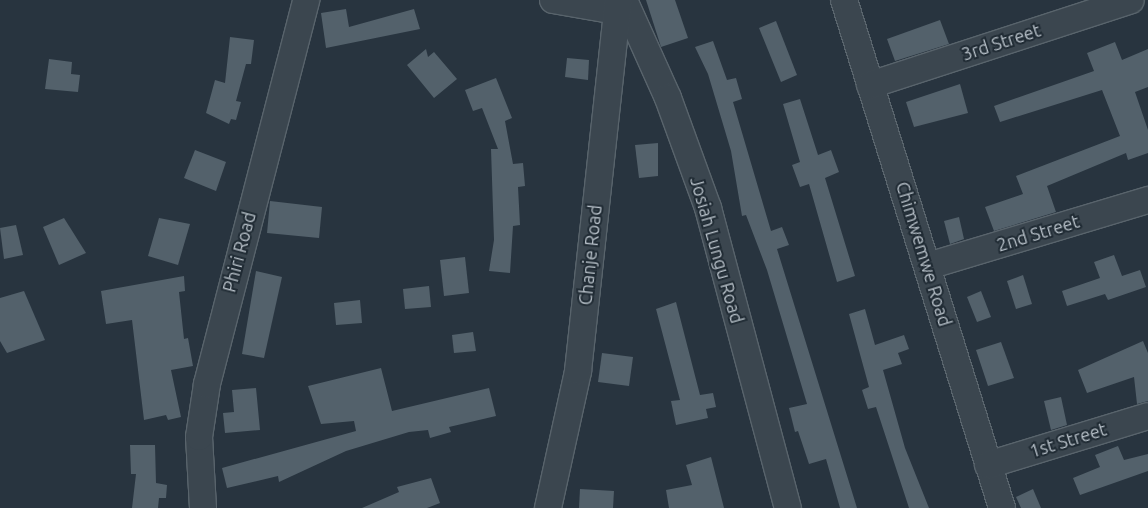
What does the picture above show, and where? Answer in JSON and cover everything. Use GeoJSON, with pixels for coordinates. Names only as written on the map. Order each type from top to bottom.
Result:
{"type":"FeatureCollection","features":[{"type":"Feature","properties":{"kind":"street","name":"Phiri Road"},"geometry":{"type":"LineString","coordinates":[[203,508],[198,437],[207,384],[306,0]]}},
{"type":"Feature","properties":{"kind":"street"},"geometry":{"type":"LineString","coordinates":[[553,0],[619,4]]}},
{"type":"Feature","properties":{"kind":"street","name":"Chimwemwe Road"},"geometry":{"type":"LineString","coordinates":[[844,0],[1002,508]]}},
{"type":"Feature","properties":{"kind":"street","name":"3rd Street"},"geometry":{"type":"LineString","coordinates":[[870,85],[1131,0]]}},
{"type":"Feature","properties":{"kind":"street","name":"Chanje Road"},"geometry":{"type":"LineString","coordinates":[[548,508],[578,371],[619,4]]}},
{"type":"Feature","properties":{"kind":"street","name":"Josiah Lungu Road"},"geometry":{"type":"LineString","coordinates":[[619,4],[668,98],[708,208],[788,508]]}},
{"type":"Feature","properties":{"kind":"street","name":"2nd Street"},"geometry":{"type":"LineString","coordinates":[[928,266],[1148,200]]}},
{"type":"Feature","properties":{"kind":"street","name":"1st Street"},"geometry":{"type":"LineString","coordinates":[[988,465],[1148,416]]}},
{"type":"Feature","properties":{"kind":"building"},"geometry":{"type":"Polygon","coordinates":[[[646,0],[675,0],[688,38],[661,47],[646,0]]]}},
{"type":"Feature","properties":{"kind":"building"},"geometry":{"type":"Polygon","coordinates":[[[346,9],[349,27],[414,9],[420,29],[326,48],[321,13],[346,9]]]}},
{"type":"Feature","properties":{"kind":"building"},"geometry":{"type":"Polygon","coordinates":[[[940,20],[949,44],[895,61],[887,39],[940,20]]]}},
{"type":"Feature","properties":{"kind":"building"},"geometry":{"type":"Polygon","coordinates":[[[776,21],[797,75],[781,82],[759,28],[776,21]]]}},
{"type":"Feature","properties":{"kind":"building"},"geometry":{"type":"Polygon","coordinates":[[[230,37],[254,40],[251,64],[246,64],[236,101],[241,102],[236,120],[231,119],[229,124],[206,113],[215,80],[225,83],[230,37]]]}},
{"type":"Feature","properties":{"kind":"building"},"geometry":{"type":"Polygon","coordinates":[[[713,41],[727,80],[736,78],[742,99],[733,102],[771,231],[782,227],[789,245],[777,249],[857,508],[840,508],[826,459],[809,464],[798,431],[795,432],[789,408],[807,404],[767,270],[746,215],[742,216],[731,151],[708,74],[695,47],[713,41]]]}},
{"type":"Feature","properties":{"kind":"building"},"geometry":{"type":"Polygon","coordinates":[[[1115,42],[1122,60],[1148,49],[1148,87],[1135,92],[1148,130],[1148,153],[1128,160],[1126,153],[1047,186],[1056,212],[994,231],[985,207],[1023,194],[1016,176],[1120,136],[1102,90],[1000,122],[994,106],[1094,71],[1087,53],[1115,42]]]}},
{"type":"Feature","properties":{"kind":"building"},"geometry":{"type":"Polygon","coordinates":[[[426,49],[428,57],[434,52],[457,79],[434,98],[407,65],[426,49]]]}},
{"type":"Feature","properties":{"kind":"building"},"geometry":{"type":"Polygon","coordinates":[[[567,58],[589,60],[588,80],[565,77],[567,58]]]}},
{"type":"Feature","properties":{"kind":"building"},"geometry":{"type":"Polygon","coordinates":[[[49,59],[72,62],[71,74],[80,75],[78,92],[45,89],[49,59]]]}},
{"type":"Feature","properties":{"kind":"building"},"geometry":{"type":"Polygon","coordinates":[[[496,78],[512,118],[505,121],[513,164],[523,163],[525,186],[518,187],[520,225],[513,226],[510,273],[489,271],[494,240],[491,149],[498,149],[482,108],[473,111],[465,90],[496,78]]]}},
{"type":"Feature","properties":{"kind":"building"},"geometry":{"type":"Polygon","coordinates":[[[960,84],[968,113],[914,127],[906,102],[960,84]]]}},
{"type":"Feature","properties":{"kind":"building"},"geometry":{"type":"Polygon","coordinates":[[[800,99],[818,155],[831,150],[839,172],[825,178],[855,276],[837,282],[809,184],[800,187],[792,165],[800,162],[783,104],[800,99]]]}},
{"type":"Feature","properties":{"kind":"building"},"geometry":{"type":"Polygon","coordinates":[[[658,143],[658,176],[639,178],[635,145],[658,143]]]}},
{"type":"Feature","properties":{"kind":"building"},"geometry":{"type":"Polygon","coordinates":[[[195,150],[226,162],[216,191],[184,178],[195,150]]]}},
{"type":"Feature","properties":{"kind":"building"},"geometry":{"type":"Polygon","coordinates":[[[270,201],[322,207],[319,238],[267,233],[270,201]]]}},
{"type":"Feature","properties":{"kind":"building"},"geometry":{"type":"Polygon","coordinates":[[[959,217],[964,239],[950,244],[944,221],[959,217]]]}},
{"type":"Feature","properties":{"kind":"building"},"geometry":{"type":"Polygon","coordinates":[[[64,218],[86,253],[59,265],[43,227],[64,218]]]}},
{"type":"Feature","properties":{"kind":"building"},"geometry":{"type":"Polygon","coordinates":[[[159,218],[190,224],[178,265],[148,256],[159,218]]]}},
{"type":"Feature","properties":{"kind":"building"},"geometry":{"type":"Polygon","coordinates":[[[16,225],[23,255],[4,259],[0,228],[16,225]]]}},
{"type":"Feature","properties":{"kind":"building"},"geometry":{"type":"Polygon","coordinates":[[[1114,255],[1122,276],[1140,270],[1146,287],[1108,300],[1105,294],[1067,306],[1062,291],[1100,278],[1094,262],[1114,255]]]}},
{"type":"Feature","properties":{"kind":"building"},"geometry":{"type":"Polygon","coordinates":[[[465,257],[469,293],[444,296],[440,260],[465,257]]]}},
{"type":"Feature","properties":{"kind":"building"},"geometry":{"type":"Polygon","coordinates":[[[256,271],[282,277],[264,358],[242,354],[256,271]]]}},
{"type":"Feature","properties":{"kind":"building"},"geometry":{"type":"Polygon","coordinates":[[[1023,275],[1032,304],[1016,309],[1007,281],[1023,275]]]}},
{"type":"Feature","properties":{"kind":"building"},"geometry":{"type":"Polygon","coordinates":[[[184,276],[185,291],[179,292],[184,339],[188,338],[193,366],[171,370],[181,417],[168,420],[166,415],[144,420],[132,320],[106,324],[101,291],[184,276]]]}},
{"type":"Feature","properties":{"kind":"building"},"geometry":{"type":"Polygon","coordinates":[[[429,286],[431,307],[405,309],[403,289],[429,286]]]}},
{"type":"Feature","properties":{"kind":"building"},"geometry":{"type":"Polygon","coordinates":[[[24,291],[45,340],[7,353],[0,341],[0,298],[24,291]]]}},
{"type":"Feature","properties":{"kind":"building"},"geometry":{"type":"Polygon","coordinates":[[[981,291],[991,317],[977,322],[967,297],[981,291]]]}},
{"type":"Feature","properties":{"kind":"building"},"geometry":{"type":"Polygon","coordinates":[[[360,300],[362,323],[336,325],[334,303],[360,300]]]}},
{"type":"Feature","properties":{"kind":"building"},"geometry":{"type":"Polygon","coordinates":[[[676,302],[700,395],[713,393],[716,407],[706,409],[708,418],[676,425],[671,401],[680,400],[656,309],[676,302]]]}},
{"type":"Feature","properties":{"kind":"building"},"geometry":{"type":"Polygon","coordinates":[[[865,309],[875,345],[904,335],[909,349],[898,353],[902,364],[883,370],[905,448],[929,508],[909,508],[876,407],[868,409],[862,390],[869,387],[849,314],[865,309]]]}},
{"type":"Feature","properties":{"kind":"building"},"geometry":{"type":"Polygon","coordinates":[[[473,332],[476,351],[454,353],[452,335],[473,332]]]}},
{"type":"Feature","properties":{"kind":"building"},"geometry":{"type":"Polygon","coordinates":[[[1143,341],[1148,353],[1148,401],[1137,404],[1134,377],[1087,393],[1078,370],[1143,341]]]}},
{"type":"Feature","properties":{"kind":"building"},"geometry":{"type":"Polygon","coordinates":[[[1001,342],[1014,378],[988,386],[976,350],[1001,342]]]}},
{"type":"Feature","properties":{"kind":"building"},"geometry":{"type":"Polygon","coordinates":[[[602,353],[633,357],[629,386],[598,382],[602,353]]]}},
{"type":"Feature","properties":{"kind":"building"},"geometry":{"type":"Polygon","coordinates":[[[381,368],[392,411],[489,388],[496,416],[449,427],[451,432],[430,438],[428,430],[409,432],[346,451],[279,482],[278,476],[227,488],[222,468],[356,431],[354,421],[321,424],[308,386],[381,368]]]}},
{"type":"Feature","properties":{"kind":"building"},"geometry":{"type":"Polygon","coordinates":[[[256,388],[260,430],[225,433],[223,413],[234,412],[232,390],[256,388]]]}},
{"type":"Feature","properties":{"kind":"building"},"geometry":{"type":"Polygon","coordinates":[[[1061,397],[1067,425],[1051,430],[1044,401],[1061,397]]]}},
{"type":"Feature","properties":{"kind":"building"},"geometry":{"type":"Polygon","coordinates":[[[130,445],[155,445],[156,483],[167,485],[166,498],[159,498],[158,508],[132,508],[136,474],[131,474],[130,445]]]}},
{"type":"Feature","properties":{"kind":"building"},"geometry":{"type":"Polygon","coordinates":[[[1118,446],[1124,460],[1148,454],[1148,471],[1080,495],[1073,478],[1100,467],[1095,455],[1118,446]]]}},
{"type":"Feature","properties":{"kind":"building"},"geometry":{"type":"Polygon","coordinates":[[[711,457],[724,508],[669,508],[666,490],[692,485],[686,465],[711,457]]]}},
{"type":"Feature","properties":{"kind":"building"},"geometry":{"type":"Polygon","coordinates":[[[431,478],[440,503],[427,508],[362,508],[399,492],[397,487],[431,478]]]}},
{"type":"Feature","properties":{"kind":"building"},"geometry":{"type":"Polygon","coordinates":[[[580,489],[614,491],[613,508],[579,508],[580,489]]]}},
{"type":"Feature","properties":{"kind":"building"},"geometry":{"type":"Polygon","coordinates":[[[1033,489],[1041,508],[1021,508],[1016,497],[1033,489]]]}}]}
